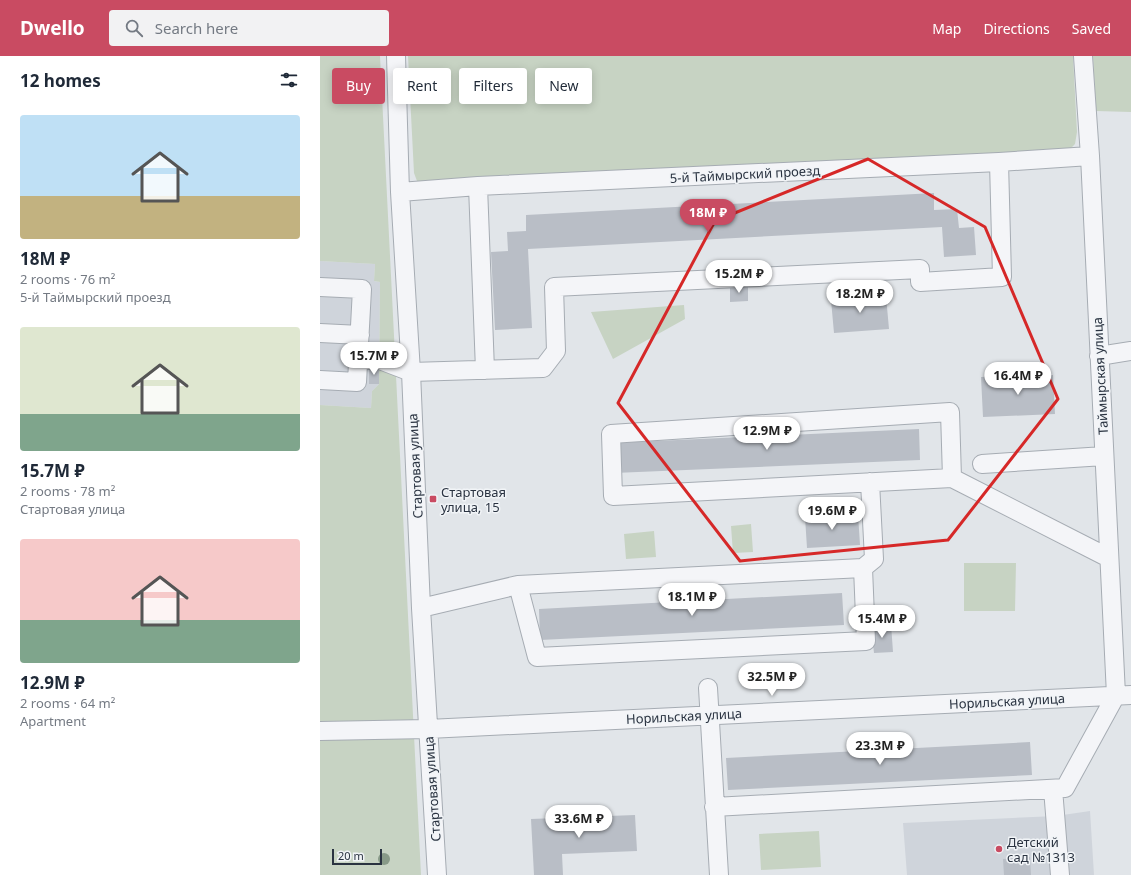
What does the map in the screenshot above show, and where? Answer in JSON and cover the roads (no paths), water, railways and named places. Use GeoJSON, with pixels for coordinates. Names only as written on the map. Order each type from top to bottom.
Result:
{"type":"FeatureCollection","features":[{"type":"Feature","properties":{"kind":"street","name":"Стартовая улица"},"geometry":{"type":"LineString","coordinates":[[396,56],[400,192],[411,372],[421,608],[437,875]]}},
{"type":"Feature","properties":{"kind":"street","name":"Таймырская улица"},"geometry":{"type":"LineString","coordinates":[[1083,56],[1090,156],[1110,558],[1124,695]]}},
{"type":"Feature","properties":{"kind":"street","name":"5-й Таймырский проезд"},"geometry":{"type":"LineString","coordinates":[[400,192],[478,186],[999,162],[1090,156]]}},
{"type":"Feature","properties":{"kind":"street"},"geometry":{"type":"LineString","coordinates":[[358,360],[380,360],[411,372],[543,368],[556,351],[554,287],[920,269],[920,282],[1002,277],[999,162]]}},
{"type":"Feature","properties":{"kind":"street"},"geometry":{"type":"LineString","coordinates":[[478,186],[485,370]]}},
{"type":"Feature","properties":{"kind":"street"},"geometry":{"type":"LineString","coordinates":[[320,287],[362,289],[357,382],[320,380]]}},
{"type":"Feature","properties":{"kind":"street"},"geometry":{"type":"LineString","coordinates":[[320,333],[360,335]]}},
{"type":"Feature","properties":{"kind":"street"},"geometry":{"type":"LineString","coordinates":[[1099,356],[1131,351]]}},
{"type":"Feature","properties":{"kind":"street"},"geometry":{"type":"LineString","coordinates":[[952,478],[950,412],[611,434],[613,496],[952,478],[1110,558]]}},
{"type":"Feature","properties":{"kind":"street"},"geometry":{"type":"LineString","coordinates":[[982,464],[1104,456]]}},
{"type":"Feature","properties":{"kind":"street"},"geometry":{"type":"LineString","coordinates":[[421,608],[518,585],[863,568],[874,559],[870,482]]}},
{"type":"Feature","properties":{"kind":"street"},"geometry":{"type":"LineString","coordinates":[[518,585],[538,657],[866,641],[863,568]]}},
{"type":"Feature","properties":{"kind":"street"},"geometry":{"type":"LineString","coordinates":[[708,688],[719,875]]}},
{"type":"Feature","properties":{"kind":"street"},"geometry":{"type":"LineString","coordinates":[[714,807],[1065,788],[1124,695]]}},
{"type":"Feature","properties":{"kind":"street","name":"Норильская улица"},"geometry":{"type":"LineString","coordinates":[[320,731],[428,729],[1124,695]]}},
{"type":"Feature","properties":{"kind":"street"},"geometry":{"type":"LineString","coordinates":[[1053,789],[1060,875]]}},
{"type":"Feature","properties":{"kind":"place","name":"Стартовая улица, 15"},"geometry":{"type":"Point","coordinates":[433,499]}},
{"type":"Feature","properties":{"kind":"place","name":"Детский сад №1313"},"geometry":{"type":"Point","coordinates":[999,849]}}]}
